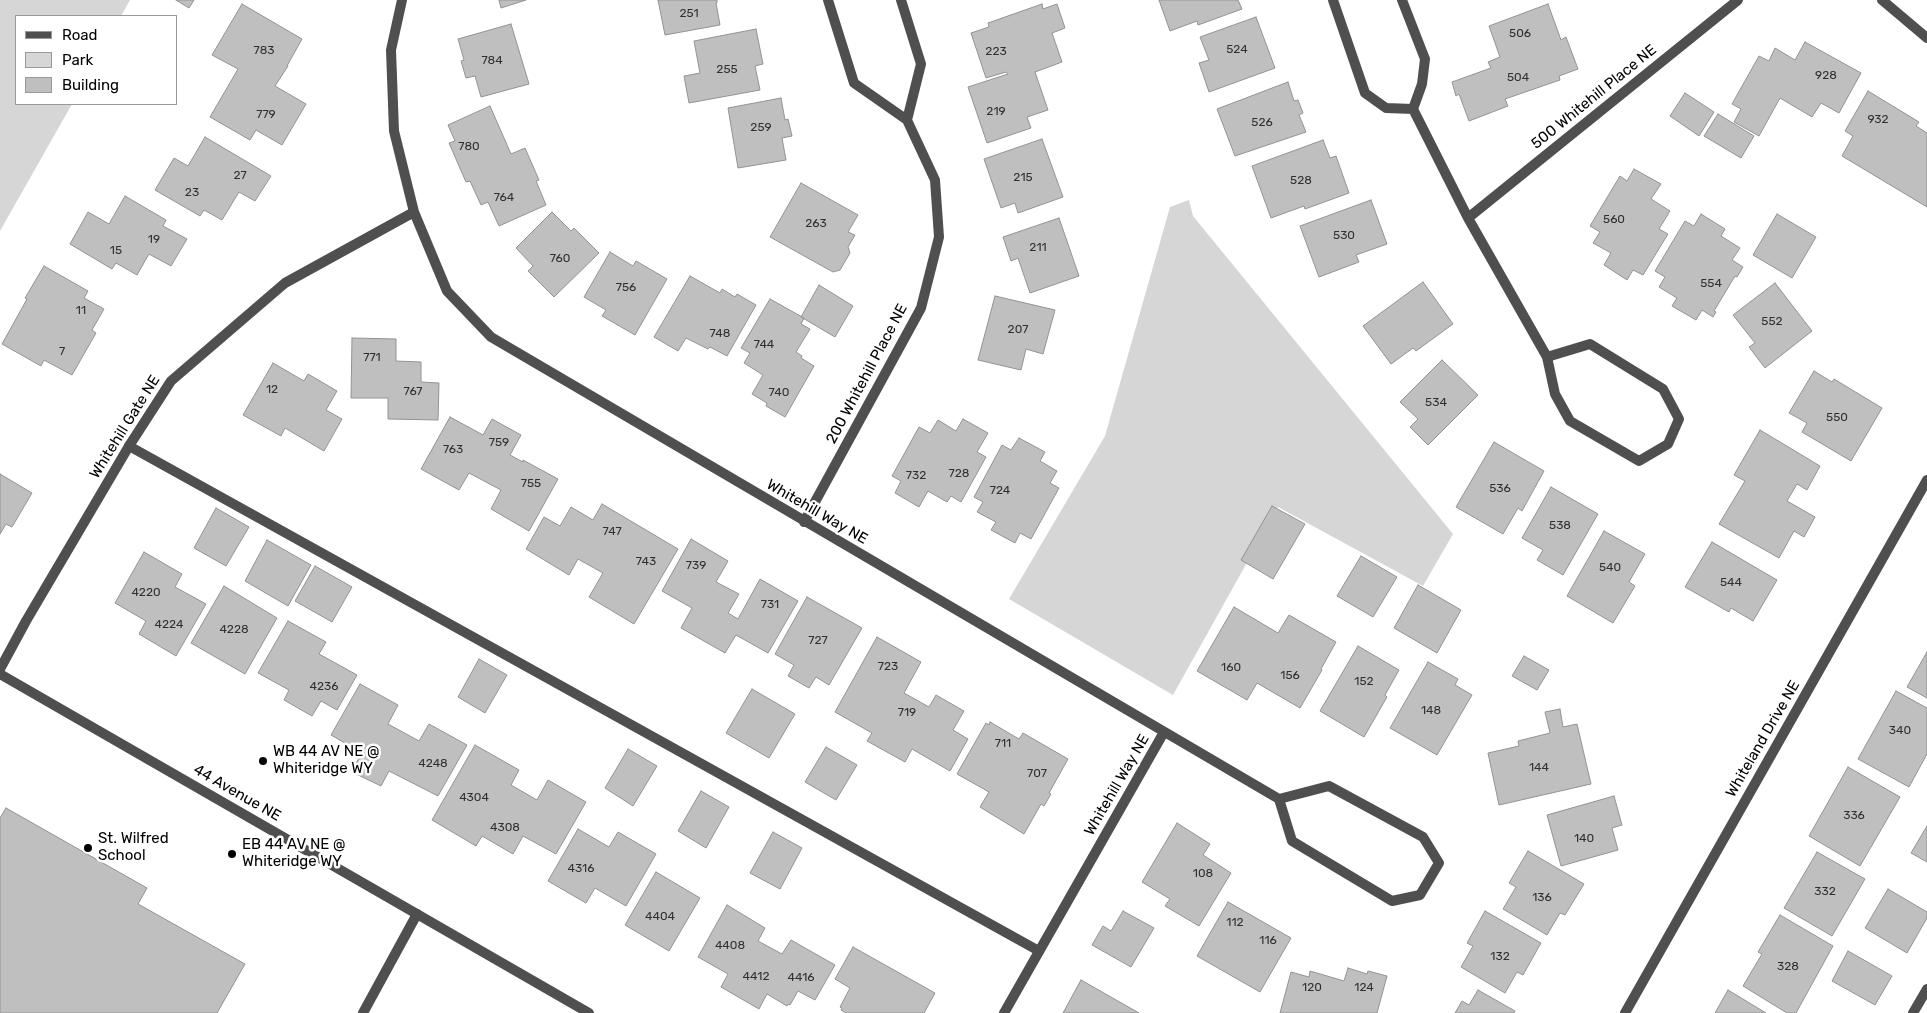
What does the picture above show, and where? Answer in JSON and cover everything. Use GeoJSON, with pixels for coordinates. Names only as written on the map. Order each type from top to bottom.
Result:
{"type":"FeatureCollection","features":[{"type":"Feature","properties":{"kind":"street","name":"Whitehill Way NE"},"geometry":{"type":"LineString","coordinates":[[402,0],[391,50],[394,131],[414,212],[447,291],[491,337],[1164,732],[1004,1013]]}},
{"type":"Feature","properties":{"kind":"street"},"geometry":{"type":"LineString","coordinates":[[828,0],[854,83],[907,120],[921,64],[901,0]]}},
{"type":"Feature","properties":{"kind":"street"},"geometry":{"type":"LineString","coordinates":[[1333,0],[1365,93],[1386,108],[1413,109]]}},
{"type":"Feature","properties":{"kind":"street"},"geometry":{"type":"LineString","coordinates":[[1402,0],[1424,59],[1422,84],[1413,109],[1468,218],[1547,357],[1554,394],[1570,421],[1639,461],[1668,444],[1679,419],[1663,389],[1590,344],[1547,357]]}},
{"type":"Feature","properties":{"kind":"street","name":"500 Whitehill Place NE"},"geometry":{"type":"LineString","coordinates":[[1468,218],[1738,0]]}},
{"type":"Feature","properties":{"kind":"street"},"geometry":{"type":"LineString","coordinates":[[1882,0],[1927,38]]}},
{"type":"Feature","properties":{"kind":"street","name":"200 Whitehill Place NE"},"geometry":{"type":"LineString","coordinates":[[804,522],[921,308],[939,237],[935,180],[907,120]]}},
{"type":"Feature","properties":{"kind":"street","name":"Whitehill Gate NE"},"geometry":{"type":"LineString","coordinates":[[0,669],[129,446],[171,381],[285,283],[414,212]]}},
{"type":"Feature","properties":{"kind":"street"},"geometry":{"type":"LineString","coordinates":[[129,446],[1039,951]]}},
{"type":"Feature","properties":{"kind":"street","name":"Whiteland Drive NE"},"geometry":{"type":"LineString","coordinates":[[1626,1013],[1927,480]]}},
{"type":"Feature","properties":{"kind":"street","name":"44 Avenue NE"},"geometry":{"type":"LineString","coordinates":[[0,674],[589,1013]]}},
{"type":"Feature","properties":{"kind":"street"},"geometry":{"type":"LineString","coordinates":[[1164,732],[1280,799],[1292,841],[1392,901],[1420,895],[1439,863],[1423,837],[1329,786],[1280,799]]}},
{"type":"Feature","properties":{"kind":"street"},"geometry":{"type":"LineString","coordinates":[[362,1013],[417,914]]}},
{"type":"Feature","properties":{"kind":"street"},"geometry":{"type":"LineString","coordinates":[[1913,1013],[1927,989]]}},
{"type":"Feature","properties":{"kind":"green space"},"geometry":{"type":"Polygon","coordinates":[[[0,0],[130,0],[122,15],[15,15],[15,105],[71,105],[0,231],[0,0]]]}},
{"type":"Feature","properties":{"kind":"green space"},"geometry":{"type":"Polygon","coordinates":[[[1189,200],[1193,216],[1453,534],[1423,586],[1278,507],[1173,695],[1009,599],[1105,436],[1170,207],[1189,200]]]}},
{"type":"Feature","properties":{"kind":"building"},"geometry":{"type":"Polygon","coordinates":[[[176,0],[194,0],[189,8],[176,0]]]}},
{"type":"Feature","properties":{"kind":"building"},"geometry":{"type":"Polygon","coordinates":[[[499,0],[526,0],[501,8],[499,0]]]}},
{"type":"Feature","properties":{"kind":"building"},"geometry":{"type":"Polygon","coordinates":[[[658,0],[717,0],[720,25],[665,35],[658,0]]]}},
{"type":"Feature","properties":{"kind":"building"},"geometry":{"type":"Polygon","coordinates":[[[1159,0],[1238,0],[1242,9],[1198,25],[1197,21],[1170,31],[1159,0]]]}},
{"type":"Feature","properties":{"kind":"building"},"geometry":{"type":"Polygon","coordinates":[[[242,4],[302,39],[275,86],[306,104],[282,145],[256,130],[250,140],[210,117],[238,69],[212,55],[242,4]]]}},
{"type":"Feature","properties":{"kind":"building"},"geometry":{"type":"Polygon","coordinates":[[[1042,4],[1043,9],[1057,4],[1065,28],[1052,33],[1062,62],[1035,72],[1048,110],[1027,117],[1031,128],[987,143],[968,87],[1008,74],[1006,72],[986,78],[971,33],[989,27],[988,23],[1042,4]]]}},
{"type":"Feature","properties":{"kind":"building"},"geometry":{"type":"Polygon","coordinates":[[[1548,4],[1561,40],[1566,37],[1578,69],[1559,76],[1560,80],[1505,99],[1508,106],[1469,121],[1459,94],[1456,96],[1452,82],[1491,68],[1488,62],[1500,57],[1489,26],[1548,4]]]}},
{"type":"Feature","properties":{"kind":"building"},"geometry":{"type":"Polygon","coordinates":[[[1256,17],[1275,68],[1209,92],[1199,63],[1209,60],[1200,37],[1256,17]]]}},
{"type":"Feature","properties":{"kind":"building"},"geometry":{"type":"Polygon","coordinates":[[[511,24],[529,84],[481,97],[475,76],[466,78],[461,61],[464,60],[458,39],[511,24]]]}},
{"type":"Feature","properties":{"kind":"building"},"geometry":{"type":"Polygon","coordinates":[[[756,29],[763,64],[755,66],[760,90],[689,103],[684,76],[700,73],[694,41],[756,29]]]}},
{"type":"Feature","properties":{"kind":"building"},"geometry":{"type":"Polygon","coordinates":[[[1805,42],[1861,73],[1839,113],[1821,103],[1812,117],[1780,98],[1759,136],[1734,122],[1741,109],[1732,104],[1759,56],[1769,61],[1775,48],[1795,60],[1805,42]]]}},
{"type":"Feature","properties":{"kind":"building"},"geometry":{"type":"Polygon","coordinates":[[[1288,82],[1294,101],[1298,100],[1303,113],[1299,115],[1306,132],[1235,156],[1217,109],[1288,82]]]}},
{"type":"Feature","properties":{"kind":"building"},"geometry":{"type":"Polygon","coordinates":[[[1868,91],[1919,122],[1916,126],[1927,133],[1927,207],[1842,156],[1853,136],[1845,131],[1868,91]]]}},
{"type":"Feature","properties":{"kind":"building"},"geometry":{"type":"Polygon","coordinates":[[[1685,93],[1714,112],[1699,136],[1670,116],[1685,93]]]}},
{"type":"Feature","properties":{"kind":"building"},"geometry":{"type":"Polygon","coordinates":[[[781,98],[785,120],[788,119],[792,136],[782,138],[786,160],[738,168],[728,108],[781,98]]]}},
{"type":"Feature","properties":{"kind":"building"},"geometry":{"type":"Polygon","coordinates":[[[490,106],[511,154],[525,148],[539,180],[536,181],[546,205],[499,226],[488,202],[481,205],[470,181],[466,182],[449,143],[455,141],[448,125],[490,106]]]}},
{"type":"Feature","properties":{"kind":"building"},"geometry":{"type":"Polygon","coordinates":[[[1718,114],[1754,136],[1741,158],[1704,136],[1718,114]]]}},
{"type":"Feature","properties":{"kind":"building"},"geometry":{"type":"Polygon","coordinates":[[[205,137],[271,176],[255,201],[239,192],[222,220],[204,210],[200,216],[155,190],[174,158],[188,166],[205,137]]]}},
{"type":"Feature","properties":{"kind":"building"},"geometry":{"type":"Polygon","coordinates":[[[1042,139],[1063,197],[1018,213],[1015,203],[1001,208],[984,159],[1042,139]]]}},
{"type":"Feature","properties":{"kind":"building"},"geometry":{"type":"Polygon","coordinates":[[[1323,140],[1330,158],[1336,156],[1349,193],[1305,209],[1304,206],[1271,218],[1252,166],[1323,140]]]}},
{"type":"Feature","properties":{"kind":"building"},"geometry":{"type":"Polygon","coordinates":[[[1634,169],[1661,184],[1651,199],[1670,211],[1659,229],[1668,234],[1643,275],[1633,270],[1627,280],[1604,265],[1611,253],[1593,243],[1600,232],[1590,226],[1620,176],[1627,181],[1634,169]]]}},
{"type":"Feature","properties":{"kind":"building"},"geometry":{"type":"Polygon","coordinates":[[[801,183],[858,215],[848,232],[855,235],[848,247],[850,253],[840,270],[833,272],[770,237],[801,183]]]}},
{"type":"Feature","properties":{"kind":"building"},"geometry":{"type":"Polygon","coordinates":[[[125,196],[166,220],[163,226],[187,239],[171,266],[149,254],[137,275],[116,263],[112,269],[70,244],[88,212],[109,224],[125,196]]]}},
{"type":"Feature","properties":{"kind":"building"},"geometry":{"type":"Polygon","coordinates":[[[1371,200],[1387,244],[1356,255],[1359,262],[1319,277],[1300,226],[1371,200]]]}},
{"type":"Feature","properties":{"kind":"building"},"geometry":{"type":"Polygon","coordinates":[[[552,212],[571,231],[574,228],[599,253],[554,297],[528,271],[533,266],[516,248],[552,212]]]}},
{"type":"Feature","properties":{"kind":"building"},"geometry":{"type":"Polygon","coordinates":[[[1701,214],[1725,229],[1721,236],[1740,248],[1732,260],[1743,267],[1737,277],[1735,276],[1714,311],[1716,312],[1713,317],[1702,310],[1696,320],[1672,306],[1677,298],[1659,287],[1665,277],[1655,271],[1685,221],[1694,226],[1701,214]]]}},
{"type":"Feature","properties":{"kind":"building"},"geometry":{"type":"Polygon","coordinates":[[[1777,214],[1816,237],[1792,278],[1753,255],[1777,214]]]}},
{"type":"Feature","properties":{"kind":"building"},"geometry":{"type":"Polygon","coordinates":[[[1059,218],[1079,276],[1030,293],[1018,258],[1011,261],[1003,237],[1059,218]]]}},
{"type":"Feature","properties":{"kind":"building"},"geometry":{"type":"Polygon","coordinates":[[[610,252],[633,266],[636,261],[667,279],[635,335],[602,316],[606,310],[584,297],[610,252]]]}},
{"type":"Feature","properties":{"kind":"building"},"geometry":{"type":"Polygon","coordinates":[[[44,266],[88,291],[84,298],[104,309],[92,330],[96,333],[72,375],[44,360],[41,366],[2,344],[27,299],[25,298],[44,266]]]}},
{"type":"Feature","properties":{"kind":"building"},"geometry":{"type":"Polygon","coordinates":[[[690,276],[720,293],[722,289],[735,297],[737,294],[756,305],[727,356],[686,338],[678,351],[654,337],[690,276]]]}},
{"type":"Feature","properties":{"kind":"building"},"geometry":{"type":"Polygon","coordinates":[[[1423,282],[1453,324],[1416,351],[1413,348],[1391,364],[1363,326],[1423,282]]]}},
{"type":"Feature","properties":{"kind":"building"},"geometry":{"type":"Polygon","coordinates":[[[1775,283],[1812,331],[1765,368],[1749,347],[1755,343],[1733,315],[1775,283]]]}},
{"type":"Feature","properties":{"kind":"building"},"geometry":{"type":"Polygon","coordinates":[[[819,285],[853,306],[835,337],[801,317],[819,285]]]}},
{"type":"Feature","properties":{"kind":"building"},"geometry":{"type":"Polygon","coordinates":[[[995,296],[1055,310],[1043,354],[1026,349],[1021,370],[978,360],[995,296]]]}},
{"type":"Feature","properties":{"kind":"building"},"geometry":{"type":"Polygon","coordinates":[[[770,299],[804,318],[801,324],[810,329],[796,352],[802,356],[801,358],[814,366],[785,417],[766,406],[767,403],[752,394],[763,375],[744,363],[750,353],[741,348],[770,299]]]}},
{"type":"Feature","properties":{"kind":"building"},"geometry":{"type":"Polygon","coordinates":[[[352,338],[396,339],[396,361],[421,362],[421,382],[439,383],[438,420],[388,419],[388,398],[351,398],[352,338]]]}},
{"type":"Feature","properties":{"kind":"building"},"geometry":{"type":"Polygon","coordinates":[[[1442,360],[1478,395],[1428,445],[1410,427],[1418,419],[1400,402],[1442,360]]]}},
{"type":"Feature","properties":{"kind":"building"},"geometry":{"type":"Polygon","coordinates":[[[273,363],[304,381],[308,374],[337,391],[326,410],[342,419],[324,451],[285,428],[281,436],[243,415],[273,363]]]}},
{"type":"Feature","properties":{"kind":"building"},"geometry":{"type":"Polygon","coordinates":[[[1814,371],[1832,382],[1834,379],[1882,408],[1851,461],[1802,432],[1807,423],[1789,413],[1814,371]]]}},
{"type":"Feature","properties":{"kind":"building"},"geometry":{"type":"Polygon","coordinates":[[[450,417],[483,435],[492,419],[521,435],[510,455],[558,479],[529,531],[491,509],[501,490],[469,473],[459,490],[421,469],[450,417]]]}},
{"type":"Feature","properties":{"kind":"building"},"geometry":{"type":"Polygon","coordinates":[[[963,419],[988,433],[977,452],[986,457],[961,502],[951,496],[947,502],[928,491],[919,507],[895,493],[901,481],[892,476],[919,427],[930,433],[938,420],[956,431],[963,419]]]}},
{"type":"Feature","properties":{"kind":"building"},"geometry":{"type":"Polygon","coordinates":[[[1760,430],[1820,466],[1807,490],[1797,484],[1787,501],[1815,517],[1804,537],[1794,531],[1779,558],[1719,524],[1745,481],[1734,475],[1760,430]]]}},
{"type":"Feature","properties":{"kind":"building"},"geometry":{"type":"Polygon","coordinates":[[[1019,438],[1045,452],[1040,461],[1057,471],[1050,483],[1059,488],[1031,539],[1020,533],[1015,543],[991,530],[996,522],[977,512],[983,502],[974,497],[1002,445],[1011,450],[1019,438]]]}},
{"type":"Feature","properties":{"kind":"building"},"geometry":{"type":"Polygon","coordinates":[[[1494,442],[1544,471],[1522,511],[1518,508],[1503,534],[1456,507],[1494,442]]]}},
{"type":"Feature","properties":{"kind":"building"},"geometry":{"type":"Polygon","coordinates":[[[0,474],[32,493],[12,527],[6,524],[0,534],[0,474]]]}},
{"type":"Feature","properties":{"kind":"building"},"geometry":{"type":"Polygon","coordinates":[[[1551,487],[1598,514],[1563,575],[1537,560],[1543,550],[1522,538],[1551,487]]]}},
{"type":"Feature","properties":{"kind":"building"},"geometry":{"type":"Polygon","coordinates":[[[602,504],[678,549],[634,624],[589,597],[603,573],[578,559],[569,575],[526,549],[544,517],[560,526],[571,507],[593,520],[602,504]]]}},
{"type":"Feature","properties":{"kind":"building"},"geometry":{"type":"Polygon","coordinates":[[[1272,506],[1305,524],[1273,579],[1241,560],[1272,506]]]}},
{"type":"Feature","properties":{"kind":"building"},"geometry":{"type":"Polygon","coordinates":[[[216,508],[249,527],[226,566],[194,548],[216,508]]]}},
{"type":"Feature","properties":{"kind":"building"},"geometry":{"type":"Polygon","coordinates":[[[1604,531],[1645,554],[1629,582],[1635,586],[1613,623],[1567,596],[1604,531]]]}},
{"type":"Feature","properties":{"kind":"building"},"geometry":{"type":"Polygon","coordinates":[[[691,539],[728,561],[716,582],[739,594],[728,613],[738,619],[760,579],[798,601],[768,653],[736,635],[725,653],[681,628],[692,608],[662,591],[691,539]]]}},
{"type":"Feature","properties":{"kind":"building"},"geometry":{"type":"Polygon","coordinates":[[[267,540],[311,565],[288,606],[245,581],[267,540]]]}},
{"type":"Feature","properties":{"kind":"building"},"geometry":{"type":"Polygon","coordinates":[[[1712,542],[1777,580],[1753,621],[1731,608],[1729,612],[1685,587],[1712,542]]]}},
{"type":"Feature","properties":{"kind":"building"},"geometry":{"type":"Polygon","coordinates":[[[144,552],[182,574],[175,587],[206,604],[176,656],[139,634],[146,621],[115,603],[144,552]]]}},
{"type":"Feature","properties":{"kind":"building"},"geometry":{"type":"Polygon","coordinates":[[[1361,556],[1397,577],[1373,617],[1337,596],[1361,556]]]}},
{"type":"Feature","properties":{"kind":"building"},"geometry":{"type":"Polygon","coordinates":[[[315,566],[352,587],[332,622],[295,601],[315,566]]]}},
{"type":"Feature","properties":{"kind":"building"},"geometry":{"type":"Polygon","coordinates":[[[1418,585],[1461,610],[1437,653],[1394,628],[1418,585]]]}},
{"type":"Feature","properties":{"kind":"building"},"geometry":{"type":"Polygon","coordinates":[[[224,586],[277,618],[245,674],[191,643],[224,586]]]}},
{"type":"Feature","properties":{"kind":"building"},"geometry":{"type":"Polygon","coordinates":[[[807,597],[862,628],[829,685],[816,677],[809,688],[788,676],[794,665],[775,654],[807,597]]]}},
{"type":"Feature","properties":{"kind":"building"},"geometry":{"type":"Polygon","coordinates":[[[1234,607],[1278,633],[1289,615],[1336,642],[1300,708],[1257,683],[1247,700],[1197,671],[1234,607]]]}},
{"type":"Feature","properties":{"kind":"building"},"geometry":{"type":"Polygon","coordinates":[[[288,621],[326,642],[319,654],[357,675],[337,710],[321,701],[312,716],[284,700],[289,690],[258,673],[288,621]]]}},
{"type":"Feature","properties":{"kind":"building"},"geometry":{"type":"Polygon","coordinates":[[[877,637],[921,662],[904,693],[929,707],[936,695],[964,711],[953,730],[968,739],[950,771],[912,749],[905,762],[867,741],[872,733],[835,712],[877,637]]]}},
{"type":"Feature","properties":{"kind":"building"},"geometry":{"type":"Polygon","coordinates":[[[1358,646],[1399,670],[1385,695],[1387,697],[1364,737],[1320,711],[1358,646]]]}},
{"type":"Feature","properties":{"kind":"building"},"geometry":{"type":"Polygon","coordinates":[[[1927,652],[1927,698],[1907,687],[1927,652]]]}},
{"type":"Feature","properties":{"kind":"building"},"geometry":{"type":"Polygon","coordinates":[[[1524,656],[1549,670],[1537,690],[1512,676],[1524,656]]]}},
{"type":"Feature","properties":{"kind":"building"},"geometry":{"type":"Polygon","coordinates":[[[479,659],[507,675],[485,713],[458,697],[479,659]]]}},
{"type":"Feature","properties":{"kind":"building"},"geometry":{"type":"Polygon","coordinates":[[[1428,662],[1458,679],[1455,685],[1472,695],[1437,755],[1390,728],[1428,662]]]}},
{"type":"Feature","properties":{"kind":"building"},"geometry":{"type":"Polygon","coordinates":[[[360,684],[398,705],[388,724],[419,741],[429,724],[467,745],[438,796],[389,771],[381,786],[354,773],[352,770],[362,753],[331,735],[360,684]]]}},
{"type":"Feature","properties":{"kind":"building"},"geometry":{"type":"Polygon","coordinates":[[[752,689],[795,714],[769,758],[726,733],[752,689]]]}},
{"type":"Feature","properties":{"kind":"building"},"geometry":{"type":"Polygon","coordinates":[[[1896,691],[1927,708],[1927,754],[1909,787],[1858,759],[1896,691]]]}},
{"type":"Feature","properties":{"kind":"building"},"geometry":{"type":"Polygon","coordinates":[[[1560,709],[1563,727],[1577,724],[1591,784],[1499,805],[1488,753],[1519,746],[1518,741],[1550,733],[1545,712],[1560,709]]]}},
{"type":"Feature","properties":{"kind":"building"},"geometry":{"type":"Polygon","coordinates":[[[990,722],[1019,739],[1023,733],[1068,759],[1044,806],[1041,804],[1024,834],[980,807],[989,792],[957,774],[986,723],[989,725],[990,722]]]}},
{"type":"Feature","properties":{"kind":"building"},"geometry":{"type":"Polygon","coordinates":[[[475,745],[519,770],[511,785],[537,800],[548,780],[586,802],[556,854],[523,836],[513,854],[482,836],[476,846],[432,820],[475,745]]]}},
{"type":"Feature","properties":{"kind":"building"},"geometry":{"type":"Polygon","coordinates":[[[826,747],[857,765],[836,800],[805,782],[826,747]]]}},
{"type":"Feature","properties":{"kind":"building"},"geometry":{"type":"Polygon","coordinates":[[[628,749],[657,766],[633,806],[605,788],[628,749]]]}},
{"type":"Feature","properties":{"kind":"building"},"geometry":{"type":"Polygon","coordinates":[[[1848,767],[1900,797],[1860,866],[1809,836],[1848,767]]]}},
{"type":"Feature","properties":{"kind":"building"},"geometry":{"type":"Polygon","coordinates":[[[701,791],[729,807],[706,848],[678,831],[701,791]]]}},
{"type":"Feature","properties":{"kind":"building"},"geometry":{"type":"Polygon","coordinates":[[[1614,796],[1622,825],[1612,828],[1618,850],[1561,866],[1547,815],[1614,796]]]}},
{"type":"Feature","properties":{"kind":"building"},"geometry":{"type":"Polygon","coordinates":[[[6,808],[147,888],[138,904],[245,964],[217,1013],[0,1013],[0,818],[6,808]]]}},
{"type":"Feature","properties":{"kind":"building"},"geometry":{"type":"Polygon","coordinates":[[[1177,823],[1210,844],[1203,855],[1231,873],[1199,926],[1165,906],[1170,899],[1142,882],[1177,823]]]}},
{"type":"Feature","properties":{"kind":"building"},"geometry":{"type":"Polygon","coordinates":[[[1927,826],[1927,862],[1911,853],[1927,826]]]}},
{"type":"Feature","properties":{"kind":"building"},"geometry":{"type":"Polygon","coordinates":[[[578,829],[609,847],[618,832],[656,854],[626,906],[595,888],[586,903],[548,881],[578,829]]]}},
{"type":"Feature","properties":{"kind":"building"},"geometry":{"type":"Polygon","coordinates":[[[773,832],[802,848],[780,889],[750,873],[773,832]]]}},
{"type":"Feature","properties":{"kind":"building"},"geometry":{"type":"Polygon","coordinates":[[[1528,851],[1584,884],[1565,915],[1560,913],[1547,935],[1503,909],[1516,887],[1509,883],[1528,851]]]}},
{"type":"Feature","properties":{"kind":"building"},"geometry":{"type":"Polygon","coordinates":[[[1817,852],[1865,879],[1832,936],[1784,908],[1817,852]]]}},
{"type":"Feature","properties":{"kind":"building"},"geometry":{"type":"Polygon","coordinates":[[[656,872],[700,898],[669,951],[625,925],[656,872]]]}},
{"type":"Feature","properties":{"kind":"building"},"geometry":{"type":"Polygon","coordinates":[[[1888,889],[1927,912],[1927,918],[1907,953],[1865,928],[1888,889]]]}},
{"type":"Feature","properties":{"kind":"building"},"geometry":{"type":"Polygon","coordinates":[[[1228,902],[1291,938],[1260,992],[1197,956],[1228,902]]]}},
{"type":"Feature","properties":{"kind":"building"},"geometry":{"type":"Polygon","coordinates":[[[727,905],[765,928],[758,941],[782,954],[791,940],[835,965],[815,1000],[798,991],[790,1005],[788,1004],[787,1006],[767,994],[759,1009],[721,987],[728,974],[698,957],[727,905]]]}},
{"type":"Feature","properties":{"kind":"building"},"geometry":{"type":"Polygon","coordinates":[[[1123,911],[1154,928],[1131,967],[1092,945],[1103,926],[1111,931],[1123,911]]]}},
{"type":"Feature","properties":{"kind":"building"},"geometry":{"type":"Polygon","coordinates":[[[1485,911],[1541,943],[1523,975],[1517,972],[1505,993],[1461,967],[1473,946],[1467,943],[1485,911]]]}},
{"type":"Feature","properties":{"kind":"building"},"geometry":{"type":"Polygon","coordinates":[[[1780,915],[1833,946],[1796,1013],[1787,1013],[1743,986],[1762,954],[1758,952],[1780,915]]]}},
{"type":"Feature","properties":{"kind":"building"},"geometry":{"type":"Polygon","coordinates":[[[853,947],[935,993],[924,1013],[846,1013],[841,1010],[842,1008],[840,1007],[850,988],[835,979],[853,947]]]}},
{"type":"Feature","properties":{"kind":"building"},"geometry":{"type":"Polygon","coordinates":[[[1848,951],[1892,976],[1875,1005],[1832,981],[1848,951]]]}},
{"type":"Feature","properties":{"kind":"building"},"geometry":{"type":"Polygon","coordinates":[[[1348,968],[1367,974],[1368,971],[1387,976],[1377,1013],[1280,1013],[1291,972],[1309,977],[1310,971],[1344,981],[1348,968]]]}},
{"type":"Feature","properties":{"kind":"building"},"geometry":{"type":"Polygon","coordinates":[[[1081,980],[1139,1013],[1063,1013],[1081,980]]]}},
{"type":"Feature","properties":{"kind":"building"},"geometry":{"type":"Polygon","coordinates":[[[1478,990],[1515,1011],[1514,1013],[1455,1013],[1462,1001],[1469,1005],[1478,990]]]}},
{"type":"Feature","properties":{"kind":"building"},"geometry":{"type":"Polygon","coordinates":[[[1728,990],[1766,1013],[1715,1013],[1728,990]]]}},
{"type":"Feature","properties":{"kind":"place","name":"WB 44 AV NE @ Whiteridge WY"},"geometry":{"type":"Point","coordinates":[263,761]}},
{"type":"Feature","properties":{"kind":"place","name":"St. Wilfred School"},"geometry":{"type":"Point","coordinates":[88,848]}},
{"type":"Feature","properties":{"kind":"place","name":"EB 44 AV NE @ Whiteridge WY"},"geometry":{"type":"Point","coordinates":[232,854]}}]}
